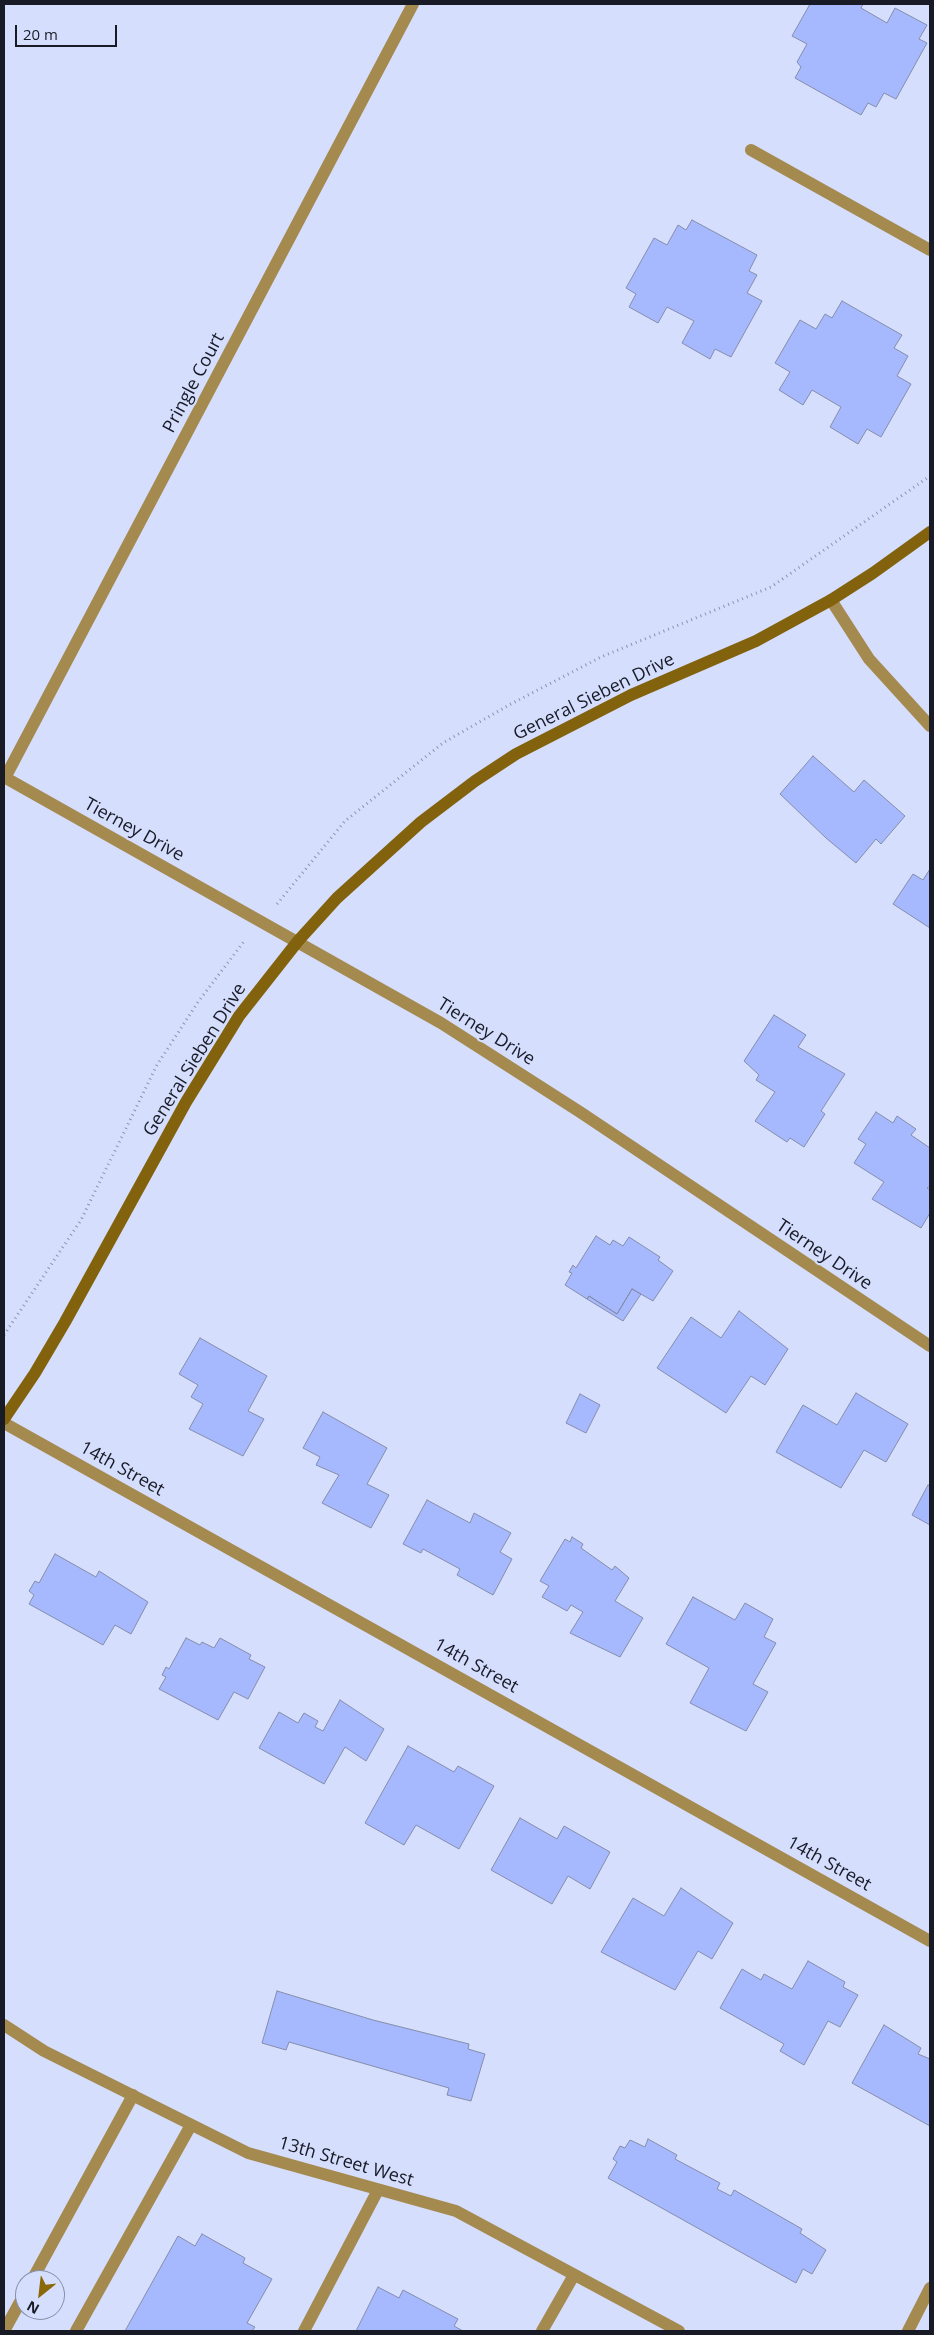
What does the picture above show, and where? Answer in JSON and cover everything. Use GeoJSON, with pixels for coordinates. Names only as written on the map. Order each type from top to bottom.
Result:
{"type":"FeatureCollection","features":[{"type":"Feature","properties":{"kind":"street","name":"Pringle Court"},"geometry":{"type":"LineString","coordinates":[[4,778],[413,4]]}},
{"type":"Feature","properties":{"kind":"street"},"geometry":{"type":"LineString","coordinates":[[751,150],[930,250]]}},
{"type":"Feature","properties":{"kind":"street","name":"General Sieben Drive"},"geometry":{"type":"LineString","coordinates":[[4,1419],[35,1373],[65,1322],[186,1102],[239,1016],[298,941],[337,898],[384,854],[475,781],[516,754],[631,695],[756,640],[831,600],[873,573],[930,532]]}},
{"type":"Feature","properties":{"kind":"street"},"geometry":{"type":"LineString","coordinates":[[831,600],[869,659],[930,726]]}},
{"type":"Feature","properties":{"kind":"street","name":"Tierney Drive"},"geometry":{"type":"LineString","coordinates":[[4,778],[298,941],[441,1024],[548,1092],[930,1346]]}},
{"type":"Feature","properties":{"kind":"street","name":"14th Street"},"geometry":{"type":"LineString","coordinates":[[4,1424],[930,1941]]}},
{"type":"Feature","properties":{"kind":"street","name":"13th Street West"},"geometry":{"type":"LineString","coordinates":[[4,2025],[44,2051],[248,2153],[456,2212],[679,2331]]}},
{"type":"Feature","properties":{"kind":"street"},"geometry":{"type":"LineString","coordinates":[[37,2270],[133,2095]]}},
{"type":"Feature","properties":{"kind":"street"},"geometry":{"type":"LineString","coordinates":[[76,2331],[191,2125]]}},
{"type":"Feature","properties":{"kind":"street"},"geometry":{"type":"LineString","coordinates":[[304,2331],[378,2190]]}},
{"type":"Feature","properties":{"kind":"street"},"geometry":{"type":"LineString","coordinates":[[542,2331],[574,2275]]}},
{"type":"Feature","properties":{"kind":"street"},"geometry":{"type":"LineString","coordinates":[[908,2331],[930,2288]]}},
{"type":"Feature","properties":{"kind":"street"},"geometry":{"type":"LineString","coordinates":[[4,2331],[15,2311]]}},
{"type":"Feature","properties":{"kind":"building"},"geometry":{"type":"Polygon","coordinates":[[[810,4],[863,4],[861,8],[887,23],[895,8],[927,25],[919,39],[927,43],[896,99],[884,93],[876,107],[868,103],[861,115],[795,78],[801,67],[797,62],[807,44],[792,36],[810,4]]]}},
{"type":"Feature","properties":{"kind":"building"},"geometry":{"type":"Polygon","coordinates":[[[692,220],[757,255],[749,271],[757,275],[747,293],[762,301],[731,357],[715,349],[710,359],[682,343],[694,321],[667,307],[658,323],[629,307],[636,294],[626,288],[654,238],[667,245],[678,225],[686,230],[692,220]]]}},
{"type":"Feature","properties":{"kind":"building"},"geometry":{"type":"Polygon","coordinates":[[[842,301],[902,335],[894,348],[908,356],[897,376],[911,384],[881,437],[867,429],[858,444],[830,427],[841,407],[812,390],[803,405],[779,390],[790,372],[775,363],[800,320],[816,329],[825,314],[832,318],[842,301]]]}},
{"type":"Feature","properties":{"kind":"building"},"geometry":{"type":"Polygon","coordinates":[[[813,756],[854,792],[864,780],[905,816],[881,844],[876,839],[856,863],[826,838],[780,794],[813,756]]]}},
{"type":"Feature","properties":{"kind":"building"},"geometry":{"type":"Polygon","coordinates":[[[930,869],[930,928],[893,904],[913,874],[923,880],[930,869]]]}},
{"type":"Feature","properties":{"kind":"building"},"geometry":{"type":"Polygon","coordinates":[[[774,1015],[806,1035],[798,1047],[845,1074],[821,1111],[825,1114],[804,1147],[790,1138],[787,1142],[755,1121],[775,1092],[756,1080],[759,1075],[744,1061],[774,1015]]]}},
{"type":"Feature","properties":{"kind":"building"},"geometry":{"type":"Polygon","coordinates":[[[876,1112],[893,1123],[897,1116],[916,1129],[911,1135],[930,1148],[930,1186],[927,1188],[930,1190],[930,1213],[921,1228],[872,1199],[884,1182],[854,1163],[866,1144],[858,1139],[876,1112]]]}},
{"type":"Feature","properties":{"kind":"building"},"geometry":{"type":"Polygon","coordinates":[[[596,1236],[610,1245],[613,1240],[623,1246],[629,1237],[660,1257],[658,1260],[673,1271],[653,1301],[632,1289],[617,1314],[589,1296],[587,1299],[565,1285],[572,1273],[569,1272],[573,1265],[576,1268],[596,1236]]]}},
{"type":"Feature","properties":{"kind":"building"},"geometry":{"type":"Polygon","coordinates":[[[632,1289],[641,1294],[623,1321],[587,1299],[589,1296],[617,1314],[632,1289]]]}},
{"type":"Feature","properties":{"kind":"building"},"geometry":{"type":"Polygon","coordinates":[[[739,1311],[788,1349],[765,1385],[751,1376],[726,1413],[657,1368],[691,1317],[721,1338],[739,1311]]]}},
{"type":"Feature","properties":{"kind":"building"},"geometry":{"type":"Polygon","coordinates":[[[200,1338],[267,1376],[248,1411],[264,1419],[243,1456],[189,1429],[203,1404],[191,1397],[198,1385],[179,1374],[200,1338]]]}},
{"type":"Feature","properties":{"kind":"building"},"geometry":{"type":"Polygon","coordinates":[[[856,1393],[908,1424],[886,1462],[864,1450],[841,1488],[776,1452],[803,1405],[837,1425],[856,1393]]]}},
{"type":"Feature","properties":{"kind":"building"},"geometry":{"type":"Polygon","coordinates":[[[580,1394],[600,1405],[586,1433],[566,1423],[580,1394]]]}},
{"type":"Feature","properties":{"kind":"building"},"geometry":{"type":"Polygon","coordinates":[[[323,1412],[387,1448],[367,1484],[389,1495],[371,1528],[322,1503],[339,1475],[316,1465],[320,1457],[303,1448],[323,1412]]]}},
{"type":"Feature","properties":{"kind":"building"},"geometry":{"type":"Polygon","coordinates":[[[928,1485],[930,1486],[930,1525],[912,1515],[928,1485]]]}},
{"type":"Feature","properties":{"kind":"building"},"geometry":{"type":"Polygon","coordinates":[[[427,1500],[470,1523],[474,1513],[511,1533],[500,1552],[512,1559],[493,1595],[457,1575],[460,1569],[423,1549],[421,1553],[403,1544],[427,1500]]]}},
{"type":"Feature","properties":{"kind":"building"},"geometry":{"type":"Polygon","coordinates":[[[572,1537],[583,1544],[581,1548],[612,1570],[615,1566],[629,1578],[615,1601],[643,1618],[620,1657],[570,1633],[583,1612],[571,1605],[567,1611],[542,1597],[549,1586],[540,1581],[565,1539],[570,1542],[572,1537]]]}},
{"type":"Feature","properties":{"kind":"building"},"geometry":{"type":"Polygon","coordinates":[[[55,1554],[96,1577],[99,1571],[148,1602],[131,1634],[115,1625],[103,1645],[29,1604],[34,1595],[29,1591],[35,1581],[39,1583],[55,1554]]]}},
{"type":"Feature","properties":{"kind":"building"},"geometry":{"type":"Polygon","coordinates":[[[693,1597],[735,1620],[745,1603],[773,1619],[764,1637],[776,1643],[753,1684],[768,1692],[746,1731],[690,1703],[709,1668],[666,1644],[693,1597]]]}},
{"type":"Feature","properties":{"kind":"building"},"geometry":{"type":"Polygon","coordinates":[[[186,1638],[200,1645],[202,1642],[214,1648],[220,1638],[251,1655],[249,1659],[265,1667],[248,1699],[234,1692],[218,1720],[159,1689],[166,1677],[162,1675],[166,1667],[169,1669],[186,1638]]]}},
{"type":"Feature","properties":{"kind":"building"},"geometry":{"type":"Polygon","coordinates":[[[340,1700],[384,1729],[366,1761],[345,1747],[324,1784],[259,1748],[279,1712],[298,1723],[304,1713],[318,1721],[315,1727],[323,1731],[340,1700]]]}},
{"type":"Feature","properties":{"kind":"building"},"geometry":{"type":"Polygon","coordinates":[[[408,1746],[454,1772],[458,1766],[494,1786],[459,1849],[416,1825],[404,1845],[365,1823],[408,1746]]]}},
{"type":"Feature","properties":{"kind":"building"},"geometry":{"type":"Polygon","coordinates":[[[520,1818],[557,1839],[564,1826],[610,1852],[590,1889],[568,1876],[552,1904],[491,1870],[520,1818]]]}},
{"type":"Feature","properties":{"kind":"building"},"geometry":{"type":"Polygon","coordinates":[[[681,1888],[733,1923],[712,1959],[698,1951],[675,1990],[601,1952],[633,1898],[664,1916],[681,1888]]]}},
{"type":"Feature","properties":{"kind":"building"},"geometry":{"type":"Polygon","coordinates":[[[808,1961],[845,1982],[843,1987],[858,1995],[840,2027],[828,2021],[804,2065],[780,2051],[784,2044],[720,2008],[742,1969],[761,1980],[764,1974],[792,1989],[808,1961]]]}},
{"type":"Feature","properties":{"kind":"building"},"geometry":{"type":"Polygon","coordinates":[[[277,1991],[373,2020],[469,2044],[468,2049],[485,2054],[471,2101],[447,2095],[449,2088],[289,2042],[286,2050],[262,2043],[277,1991]]]}},
{"type":"Feature","properties":{"kind":"building"},"geometry":{"type":"Polygon","coordinates":[[[884,2025],[921,2048],[918,2054],[930,2059],[930,2126],[852,2083],[884,2025]]]}},
{"type":"Feature","properties":{"kind":"building"},"geometry":{"type":"Polygon","coordinates":[[[648,2139],[677,2155],[675,2159],[720,2183],[717,2189],[731,2196],[734,2190],[802,2229],[800,2233],[826,2250],[812,2274],[803,2269],[796,2283],[608,2178],[617,2162],[613,2159],[620,2146],[625,2148],[630,2140],[645,2147],[648,2139]]]}},
{"type":"Feature","properties":{"kind":"building"},"geometry":{"type":"Polygon","coordinates":[[[202,2234],[245,2258],[243,2263],[272,2279],[247,2323],[255,2327],[252,2331],[125,2331],[178,2236],[195,2246],[202,2234]]]}},
{"type":"Feature","properties":{"kind":"building"},"geometry":{"type":"Polygon","coordinates":[[[378,2287],[399,2298],[403,2290],[458,2319],[454,2326],[463,2331],[356,2331],[378,2287]]]}}]}
